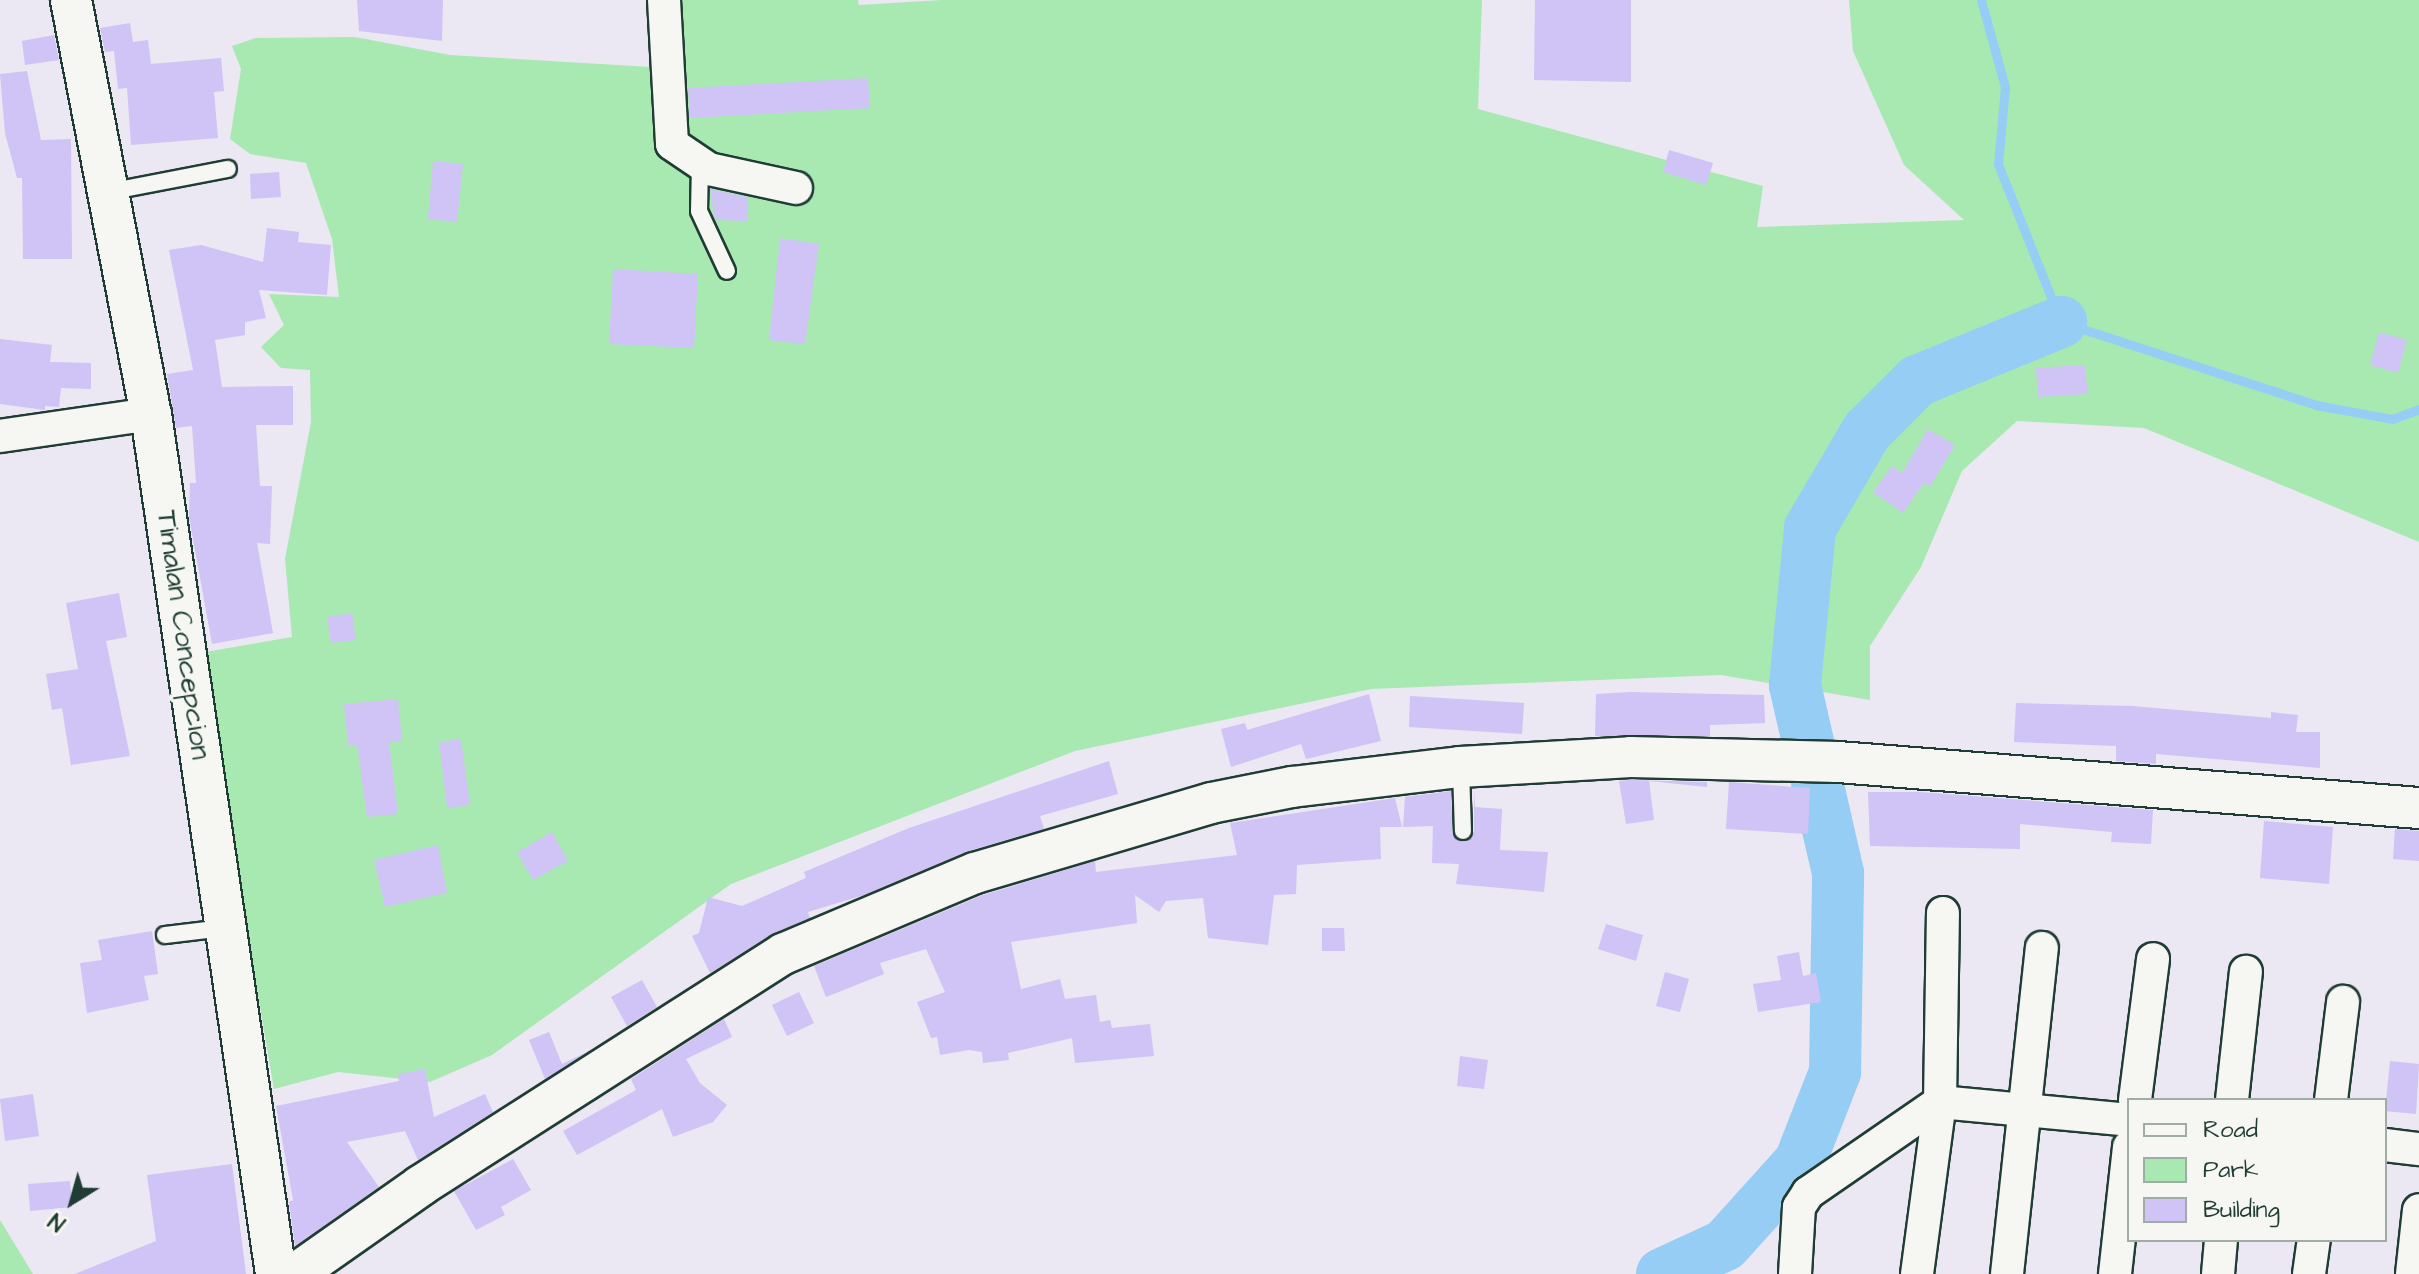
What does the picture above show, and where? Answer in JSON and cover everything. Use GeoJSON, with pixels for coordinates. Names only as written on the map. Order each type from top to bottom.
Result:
{"type":"FeatureCollection","features":[{"type":"Feature","properties":{"kind":"street","name":"Timalan Concepcion"},"geometry":{"type":"LineString","coordinates":[[71,0],[151,414],[276,1274]]}},
{"type":"Feature","properties":{"kind":"street"},"geometry":{"type":"LineString","coordinates":[[664,0],[672,144],[700,164],[796,188]]}},
{"type":"Feature","properties":{"kind":"street"},"geometry":{"type":"LineString","coordinates":[[0,436],[151,414]]}},
{"type":"Feature","properties":{"kind":"street"},"geometry":{"type":"LineString","coordinates":[[295,1274],[420,1186],[783,954],[894,903],[975,873],[1211,803],[1292,787],[1460,767],[1631,757],[1838,762],[2419,808]]}},
{"type":"Feature","properties":{"kind":"street"},"geometry":{"type":"LineString","coordinates":[[1917,1274],[1940,1102],[1943,913]]}},
{"type":"Feature","properties":{"kind":"street"},"geometry":{"type":"LineString","coordinates":[[2007,1274],[2042,948]]}},
{"type":"Feature","properties":{"kind":"street"},"geometry":{"type":"LineString","coordinates":[[2135,1098],[2153,959]]}},
{"type":"Feature","properties":{"kind":"street"},"geometry":{"type":"LineString","coordinates":[[2232,1098],[2246,972]]}},
{"type":"Feature","properties":{"kind":"street"},"geometry":{"type":"LineString","coordinates":[[2331,1098],[2343,1002]]}},
{"type":"Feature","properties":{"kind":"street"},"geometry":{"type":"LineString","coordinates":[[1795,1274],[1799,1207],[1808,1193],[1940,1102],[2127,1120]]}},
{"type":"Feature","properties":{"kind":"street"},"geometry":{"type":"LineString","coordinates":[[2387,1145],[2419,1149]]}},
{"type":"Feature","properties":{"kind":"street"},"geometry":{"type":"LineString","coordinates":[[2115,1274],[2127,1165]]}},
{"type":"Feature","properties":{"kind":"street"},"geometry":{"type":"LineString","coordinates":[[2412,1274],[2419,1210]]}},
{"type":"Feature","properties":{"kind":"street"},"geometry":{"type":"LineString","coordinates":[[2218,1274],[2221,1242]]}},
{"type":"Feature","properties":{"kind":"street"},"geometry":{"type":"LineString","coordinates":[[2309,1274],[2314,1242]]}},
{"type":"Feature","properties":{"kind":"lane"},"geometry":{"type":"LineString","coordinates":[[700,164],[699,211],[727,271]]}},
{"type":"Feature","properties":{"kind":"lane"},"geometry":{"type":"LineString","coordinates":[[108,192],[228,169]]}},
{"type":"Feature","properties":{"kind":"lane"},"geometry":{"type":"LineString","coordinates":[[1460,767],[1463,831]]}},
{"type":"Feature","properties":{"kind":"lane"},"geometry":{"type":"LineString","coordinates":[[165,935],[226,927]]}},
{"type":"Feature","properties":{"kind":"green space"},"geometry":{"type":"Polygon","coordinates":[[[664,0],[858,0],[859,5],[942,0],[1482,0],[1478,109],[1763,186],[1757,227],[1964,220],[1904,165],[1853,51],[1849,0],[2419,0],[2419,542],[2144,428],[2017,421],[1962,471],[1921,567],[1870,646],[1870,700],[1721,675],[1371,689],[1075,751],[731,884],[492,1055],[430,1082],[338,1072],[274,1089],[200,653],[292,637],[285,559],[311,422],[310,370],[281,368],[261,347],[284,325],[269,294],[339,297],[332,239],[306,163],[250,154],[230,139],[241,69],[232,46],[256,38],[355,37],[450,55],[667,68],[664,0]]]}},
{"type":"Feature","properties":{"kind":"green space"},"geometry":{"type":"Polygon","coordinates":[[[0,1220],[33,1274],[0,1274],[0,1220]]]}},
{"type":"Feature","properties":{"kind":"building"},"geometry":{"type":"Polygon","coordinates":[[[357,0],[443,0],[442,41],[359,31],[357,0]]]}},
{"type":"Feature","properties":{"kind":"building"},"geometry":{"type":"Polygon","coordinates":[[[1535,0],[1631,0],[1631,82],[1534,80],[1535,0]]]}},
{"type":"Feature","properties":{"kind":"building"},"geometry":{"type":"Polygon","coordinates":[[[130,23],[133,42],[148,40],[151,64],[221,58],[224,91],[214,92],[218,138],[131,145],[127,88],[118,89],[114,51],[105,52],[100,28],[130,23]]]}},
{"type":"Feature","properties":{"kind":"building"},"geometry":{"type":"Polygon","coordinates":[[[54,35],[59,60],[25,65],[22,41],[54,35]]]}},
{"type":"Feature","properties":{"kind":"building"},"geometry":{"type":"Polygon","coordinates":[[[27,71],[41,140],[71,139],[72,259],[23,259],[22,178],[17,178],[5,133],[0,74],[27,71]]]}},
{"type":"Feature","properties":{"kind":"building"},"geometry":{"type":"Polygon","coordinates":[[[868,78],[870,108],[690,118],[688,88],[868,78]]]}},
{"type":"Feature","properties":{"kind":"building"},"geometry":{"type":"Polygon","coordinates":[[[1669,150],[1713,163],[1706,185],[1663,172],[1669,150]]]}},
{"type":"Feature","properties":{"kind":"building"},"geometry":{"type":"Polygon","coordinates":[[[433,161],[463,164],[457,222],[428,219],[433,161]]]}},
{"type":"Feature","properties":{"kind":"building"},"geometry":{"type":"Polygon","coordinates":[[[279,172],[281,197],[251,199],[250,174],[279,172]]]}},
{"type":"Feature","properties":{"kind":"building"},"geometry":{"type":"Polygon","coordinates":[[[710,189],[748,197],[747,221],[715,220],[710,189]]]}},
{"type":"Feature","properties":{"kind":"building"},"geometry":{"type":"Polygon","coordinates":[[[267,228],[299,232],[298,242],[331,245],[327,295],[259,290],[266,318],[245,322],[245,335],[215,340],[222,387],[293,386],[293,425],[256,425],[260,486],[272,486],[270,544],[257,543],[273,633],[212,644],[189,517],[190,483],[196,483],[192,426],[176,428],[167,374],[193,370],[169,250],[201,245],[263,262],[267,228]]]}},
{"type":"Feature","properties":{"kind":"building"},"geometry":{"type":"Polygon","coordinates":[[[780,238],[819,244],[805,344],[769,340],[780,238]]]}},
{"type":"Feature","properties":{"kind":"building"},"geometry":{"type":"Polygon","coordinates":[[[613,269],[698,274],[694,348],[609,344],[613,269]]]}},
{"type":"Feature","properties":{"kind":"building"},"geometry":{"type":"Polygon","coordinates":[[[2379,332],[2407,340],[2398,373],[2370,365],[2379,332]]]}},
{"type":"Feature","properties":{"kind":"building"},"geometry":{"type":"Polygon","coordinates":[[[0,339],[52,345],[50,362],[91,363],[91,389],[61,388],[59,407],[45,406],[45,410],[0,404],[0,339]]]}},
{"type":"Feature","properties":{"kind":"building"},"geometry":{"type":"Polygon","coordinates":[[[2085,365],[2088,394],[2038,397],[2036,368],[2085,365]]]}},
{"type":"Feature","properties":{"kind":"building"},"geometry":{"type":"Polygon","coordinates":[[[1928,429],[1955,445],[1930,487],[1924,483],[1903,513],[1873,492],[1892,466],[1902,473],[1928,429]]]}},
{"type":"Feature","properties":{"kind":"building"},"geometry":{"type":"Polygon","coordinates":[[[119,593],[127,637],[106,641],[130,756],[71,765],[62,708],[52,710],[46,674],[78,669],[66,603],[119,593]]]}},
{"type":"Feature","properties":{"kind":"building"},"geometry":{"type":"Polygon","coordinates":[[[352,613],[356,640],[331,643],[327,617],[352,613]]]}},
{"type":"Feature","properties":{"kind":"building"},"geometry":{"type":"Polygon","coordinates":[[[1369,694],[1381,741],[1306,759],[1301,744],[1231,767],[1221,729],[1245,723],[1247,730],[1369,694]]]}},
{"type":"Feature","properties":{"kind":"building"},"geometry":{"type":"Polygon","coordinates":[[[1596,694],[1764,695],[1765,723],[1710,725],[1710,736],[1595,736],[1596,694]]]}},
{"type":"Feature","properties":{"kind":"building"},"geometry":{"type":"Polygon","coordinates":[[[1410,696],[1524,703],[1522,734],[1409,727],[1410,696]]]}},
{"type":"Feature","properties":{"kind":"building"},"geometry":{"type":"Polygon","coordinates":[[[398,699],[402,741],[389,742],[398,814],[367,817],[357,745],[348,746],[344,704],[398,699]]]}},
{"type":"Feature","properties":{"kind":"building"},"geometry":{"type":"Polygon","coordinates":[[[2016,703],[2132,706],[2271,718],[2271,712],[2298,715],[2296,732],[2320,732],[2320,768],[2156,754],[2156,764],[2116,761],[2116,746],[2014,742],[2016,703]]]}},
{"type":"Feature","properties":{"kind":"building"},"geometry":{"type":"Polygon","coordinates":[[[461,739],[470,805],[447,808],[439,742],[461,739]]]}},
{"type":"Feature","properties":{"kind":"building"},"geometry":{"type":"Polygon","coordinates":[[[1109,761],[1118,794],[1040,816],[1044,829],[968,851],[864,895],[808,912],[810,918],[771,935],[710,973],[692,936],[699,933],[708,897],[742,906],[806,878],[804,872],[909,828],[1109,761]]]}},
{"type":"Feature","properties":{"kind":"building"},"geometry":{"type":"Polygon","coordinates":[[[1631,780],[1707,782],[1707,787],[1649,781],[1654,820],[1626,824],[1619,781],[1631,780]]]}},
{"type":"Feature","properties":{"kind":"building"},"geometry":{"type":"Polygon","coordinates":[[[1729,782],[1810,788],[1808,834],[1726,829],[1729,782]]]}},
{"type":"Feature","properties":{"kind":"building"},"geometry":{"type":"Polygon","coordinates":[[[1474,789],[1475,807],[1502,809],[1500,850],[1548,852],[1544,892],[1456,884],[1459,864],[1432,863],[1433,826],[1403,827],[1405,797],[1451,791],[1453,836],[1468,841],[1474,831],[1474,789]]]}},
{"type":"Feature","properties":{"kind":"building"},"geometry":{"type":"Polygon","coordinates":[[[1868,792],[1920,792],[2153,810],[2151,844],[2111,842],[2112,832],[2020,824],[2020,849],[1870,846],[1868,792]]]}},
{"type":"Feature","properties":{"kind":"building"},"geometry":{"type":"Polygon","coordinates":[[[1395,798],[1402,827],[1380,827],[1381,859],[1297,865],[1296,894],[1274,895],[1268,945],[1208,938],[1203,898],[1166,901],[1159,912],[1135,895],[1137,923],[1011,942],[1021,989],[1060,979],[1065,999],[1096,995],[1100,1022],[1110,1020],[1112,1028],[1150,1024],[1154,1056],[1075,1063],[1072,1038],[1008,1053],[1009,1060],[983,1063],[982,1052],[969,1050],[940,1055],[937,1037],[931,1038],[917,1002],[945,992],[926,949],[880,963],[884,974],[826,997],[814,966],[983,895],[1095,861],[1096,872],[1237,855],[1230,823],[1395,798]]]}},
{"type":"Feature","properties":{"kind":"building"},"geometry":{"type":"Polygon","coordinates":[[[2264,821],[2333,827],[2329,884],[2260,878],[2264,821]]]}},
{"type":"Feature","properties":{"kind":"building"},"geometry":{"type":"Polygon","coordinates":[[[2395,829],[2419,831],[2419,861],[2393,859],[2395,829]]]}},
{"type":"Feature","properties":{"kind":"building"},"geometry":{"type":"Polygon","coordinates":[[[552,832],[568,861],[533,880],[517,852],[552,832]]]}},
{"type":"Feature","properties":{"kind":"building"},"geometry":{"type":"Polygon","coordinates":[[[438,845],[447,893],[385,907],[374,860],[438,845]]]}},
{"type":"Feature","properties":{"kind":"building"},"geometry":{"type":"Polygon","coordinates":[[[1606,924],[1643,935],[1636,961],[1598,949],[1606,924]]]}},
{"type":"Feature","properties":{"kind":"building"},"geometry":{"type":"Polygon","coordinates":[[[1322,928],[1344,928],[1345,951],[1322,951],[1322,928]]]}},
{"type":"Feature","properties":{"kind":"building"},"geometry":{"type":"Polygon","coordinates":[[[152,931],[158,974],[144,976],[149,1000],[87,1013],[80,963],[102,960],[98,940],[152,931]]]}},
{"type":"Feature","properties":{"kind":"building"},"geometry":{"type":"Polygon","coordinates":[[[1799,952],[1803,976],[1816,973],[1821,1002],[1758,1012],[1753,984],[1781,980],[1777,956],[1799,952]]]}},
{"type":"Feature","properties":{"kind":"building"},"geometry":{"type":"Polygon","coordinates":[[[1665,972],[1689,979],[1680,1012],[1656,1006],[1665,972]]]}},
{"type":"Feature","properties":{"kind":"building"},"geometry":{"type":"Polygon","coordinates":[[[642,980],[657,1007],[627,1026],[611,997],[642,980]]]}},
{"type":"Feature","properties":{"kind":"building"},"geometry":{"type":"Polygon","coordinates":[[[799,992],[814,1023],[787,1036],[772,1005],[799,992]]]}},
{"type":"Feature","properties":{"kind":"building"},"geometry":{"type":"Polygon","coordinates":[[[724,1019],[732,1037],[686,1059],[700,1083],[727,1105],[713,1122],[673,1137],[662,1109],[577,1155],[563,1131],[636,1090],[631,1079],[724,1019]]]}},
{"type":"Feature","properties":{"kind":"building"},"geometry":{"type":"Polygon","coordinates":[[[549,1032],[562,1064],[587,1052],[545,1079],[529,1040],[549,1032]]]}},
{"type":"Feature","properties":{"kind":"building"},"geometry":{"type":"Polygon","coordinates":[[[1460,1056],[1488,1060],[1484,1089],[1457,1086],[1460,1056]]]}},
{"type":"Feature","properties":{"kind":"building"},"geometry":{"type":"Polygon","coordinates":[[[2390,1061],[2419,1064],[2416,1114],[2387,1111],[2390,1061]]]}},
{"type":"Feature","properties":{"kind":"building"},"geometry":{"type":"Polygon","coordinates":[[[425,1069],[434,1117],[485,1094],[493,1112],[418,1160],[405,1131],[347,1142],[379,1187],[295,1246],[289,1202],[293,1200],[276,1106],[399,1081],[398,1074],[425,1069]]]}},
{"type":"Feature","properties":{"kind":"building"},"geometry":{"type":"Polygon","coordinates":[[[33,1094],[39,1136],[5,1141],[0,1099],[33,1094]]]}},
{"type":"Feature","properties":{"kind":"building"},"geometry":{"type":"Polygon","coordinates":[[[513,1159],[531,1190],[501,1207],[505,1215],[476,1230],[454,1191],[513,1159]]]}},
{"type":"Feature","properties":{"kind":"building"},"geometry":{"type":"Polygon","coordinates":[[[232,1164],[246,1274],[75,1274],[156,1241],[147,1175],[232,1164]]]}},
{"type":"Feature","properties":{"kind":"building"},"geometry":{"type":"Polygon","coordinates":[[[70,1181],[72,1207],[30,1211],[28,1184],[70,1181]]]}},
{"type":"Feature","properties":{"kind":"waterway"},"geometry":{"type":"LineString","coordinates":[[1981,0],[2005,87],[1998,164],[2061,322],[2316,405],[2392,419],[2419,409]]}},
{"type":"Feature","properties":{"kind":"waterway"},"geometry":{"type":"LineString","coordinates":[[1662,1274],[1725,1245],[1800,1162],[1835,1072],[1838,873],[1795,685],[1810,528],[1867,431],[1917,381],[2061,322]]}}]}
